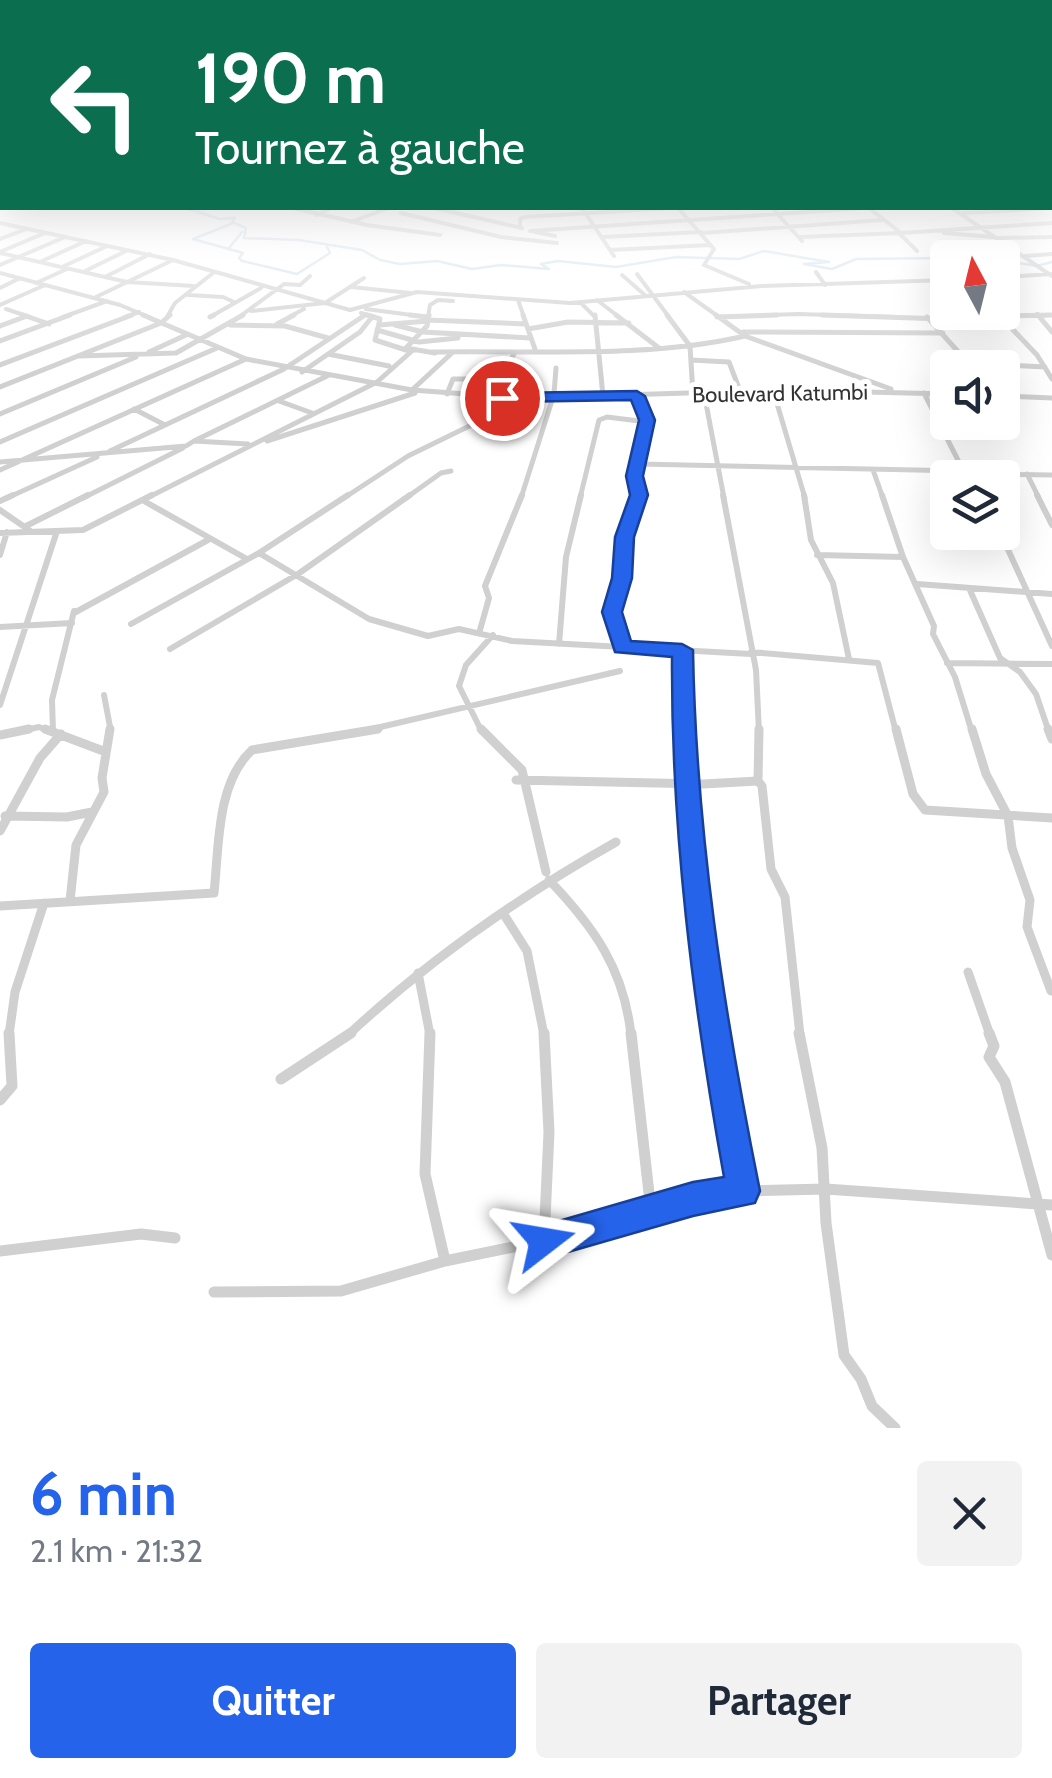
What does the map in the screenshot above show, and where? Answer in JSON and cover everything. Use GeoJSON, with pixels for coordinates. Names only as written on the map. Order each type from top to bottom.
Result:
{"type":"FeatureCollection","features":[{"type":"Feature","properties":{"kind":"street"},"geometry":{"type":"LineString","coordinates":[[0,265],[50,244]]}},
{"type":"Feature","properties":{"kind":"street"},"geometry":{"type":"LineString","coordinates":[[39,262],[82,244]]}},
{"type":"Feature","properties":{"kind":"street"},"geometry":{"type":"LineString","coordinates":[[95,244],[150,254],[366,314],[380,319],[378,342],[408,351],[660,348],[690,346],[742,334],[943,333]]}},
{"type":"Feature","properties":{"kind":"street"},"geometry":{"type":"LineString","coordinates":[[606,244],[614,256]]}},
{"type":"Feature","properties":{"kind":"street"},"geometry":{"type":"LineString","coordinates":[[910,244],[917,251]]}},
{"type":"Feature","properties":{"kind":"street"},"geometry":{"type":"LineString","coordinates":[[1004,244],[1052,275]]}},
{"type":"Feature","properties":{"kind":"street"},"geometry":{"type":"LineString","coordinates":[[610,250],[711,245],[715,251],[704,265],[739,282],[774,286]]}},
{"type":"Feature","properties":{"kind":"street"},"geometry":{"type":"LineString","coordinates":[[36,282],[107,246]]}},
{"type":"Feature","properties":{"kind":"street"},"geometry":{"type":"LineString","coordinates":[[83,272],[128,250]]}},
{"type":"Feature","properties":{"kind":"street"},"geometry":{"type":"LineString","coordinates":[[0,252],[127,282],[193,286]]}},
{"type":"Feature","properties":{"kind":"street"},"geometry":{"type":"LineString","coordinates":[[106,277],[150,254]]}},
{"type":"Feature","properties":{"kind":"street"},"geometry":{"type":"LineString","coordinates":[[1025,256],[1052,254]]}},
{"type":"Feature","properties":{"kind":"street"},"geometry":{"type":"LineString","coordinates":[[96,298],[173,260]]}},
{"type":"Feature","properties":{"kind":"street"},"geometry":{"type":"LineString","coordinates":[[816,272],[825,285]]}},
{"type":"Feature","properties":{"kind":"street","name":"Boulevard Katumbi"},"geometry":{"type":"LineString","coordinates":[[0,273],[107,301],[198,341],[284,369],[416,391],[553,398],[772,390],[930,393]]}},
{"type":"Feature","properties":{"kind":"street"},"geometry":{"type":"LineString","coordinates":[[213,273],[178,292],[185,297],[234,302]]}},
{"type":"Feature","properties":{"kind":"street"},"geometry":{"type":"LineString","coordinates":[[637,274],[690,346],[718,465],[756,670],[761,776],[758,781]]}},
{"type":"Feature","properties":{"kind":"street"},"geometry":{"type":"LineString","coordinates":[[622,275],[649,295]]}},
{"type":"Feature","properties":{"kind":"street"},"geometry":{"type":"LineString","coordinates":[[1020,276],[1052,275]]}},
{"type":"Feature","properties":{"kind":"street"},"geometry":{"type":"LineString","coordinates":[[79,356],[176,353],[252,311],[286,284],[300,284],[310,276]]}},
{"type":"Feature","properties":{"kind":"street"},"geometry":{"type":"LineString","coordinates":[[0,288],[20,278]]}},
{"type":"Feature","properties":{"kind":"street"},"geometry":{"type":"LineString","coordinates":[[252,311],[325,303],[364,278]]}},
{"type":"Feature","properties":{"kind":"street"},"geometry":{"type":"LineString","coordinates":[[350,287],[564,303],[774,286],[930,281]]}},
{"type":"Feature","properties":{"kind":"street"},"geometry":{"type":"LineString","coordinates":[[2,308],[44,284]]}},
{"type":"Feature","properties":{"kind":"street"},"geometry":{"type":"LineString","coordinates":[[0,387],[161,323],[193,286]]}},
{"type":"Feature","properties":{"kind":"street"},"geometry":{"type":"LineString","coordinates":[[210,317],[262,288]]}},
{"type":"Feature","properties":{"kind":"street"},"geometry":{"type":"LineString","coordinates":[[302,372],[360,332],[370,305],[387,288]]}},
{"type":"Feature","properties":{"kind":"street"},"geometry":{"type":"LineString","coordinates":[[684,292],[742,334],[897,392]]}},
{"type":"Feature","properties":{"kind":"street"},"geometry":{"type":"LineString","coordinates":[[370,305],[411,293]]}},
{"type":"Feature","properties":{"kind":"street"},"geometry":{"type":"LineString","coordinates":[[194,441],[250,444],[416,391],[451,352],[457,335],[450,294]]}},
{"type":"Feature","properties":{"kind":"street"},"geometry":{"type":"LineString","coordinates":[[518,300],[536,352]]}},
{"type":"Feature","properties":{"kind":"street"},"geometry":{"type":"LineString","coordinates":[[596,300],[660,348]]}},
{"type":"Feature","properties":{"kind":"street"},"geometry":{"type":"LineString","coordinates":[[0,342],[107,301]]}},
{"type":"Feature","properties":{"kind":"street"},"geometry":{"type":"LineString","coordinates":[[0,555],[3,532],[83,530],[369,384],[401,360],[423,332],[432,302],[454,301]]}},
{"type":"Feature","properties":{"kind":"street"},"geometry":{"type":"LineString","coordinates":[[580,302],[581,307],[594,313],[603,396]]}},
{"type":"Feature","properties":{"kind":"street"},"geometry":{"type":"LineString","coordinates":[[564,303],[565,323]]}},
{"type":"Feature","properties":{"kind":"street"},"geometry":{"type":"LineString","coordinates":[[277,325],[308,307]]}},
{"type":"Feature","properties":{"kind":"street"},"geometry":{"type":"LineString","coordinates":[[2,308],[49,324]]}},
{"type":"Feature","properties":{"kind":"street"},"geometry":{"type":"LineString","coordinates":[[0,365],[139,312]]}},
{"type":"Feature","properties":{"kind":"street"},"geometry":{"type":"LineString","coordinates":[[0,502],[284,369],[366,314],[455,318],[527,327],[629,322]]}},
{"type":"Feature","properties":{"kind":"street"},"geometry":{"type":"LineString","coordinates":[[1037,314],[1052,332]]}},
{"type":"Feature","properties":{"kind":"street"},"geometry":{"type":"LineString","coordinates":[[1020,315],[1052,315]]}},
{"type":"Feature","properties":{"kind":"street"},"geometry":{"type":"LineString","coordinates":[[0,326],[26,316]]}},
{"type":"Feature","properties":{"kind":"street"},"geometry":{"type":"LineString","coordinates":[[717,317],[928,317],[956,350]]}},
{"type":"Feature","properties":{"kind":"street"},"geometry":{"type":"LineString","coordinates":[[378,328],[427,319]]}},
{"type":"Feature","properties":{"kind":"street"},"geometry":{"type":"LineString","coordinates":[[433,332],[440,319]]}},
{"type":"Feature","properties":{"kind":"street"},"geometry":{"type":"LineString","coordinates":[[229,325],[277,325],[328,338]]}},
{"type":"Feature","properties":{"kind":"street"},"geometry":{"type":"LineString","coordinates":[[394,325],[423,332],[530,338]]}},
{"type":"Feature","properties":{"kind":"street"},"geometry":{"type":"LineString","coordinates":[[378,328],[415,340],[442,340],[457,335]]}},
{"type":"Feature","properties":{"kind":"street"},"geometry":{"type":"LineString","coordinates":[[1013,330],[1052,380]]}},
{"type":"Feature","properties":{"kind":"street"},"geometry":{"type":"LineString","coordinates":[[0,414],[186,335]]}},
{"type":"Feature","properties":{"kind":"street"},"geometry":{"type":"LineString","coordinates":[[442,340],[451,352]]}},
{"type":"Feature","properties":{"kind":"street"},"geometry":{"type":"LineString","coordinates":[[0,442],[217,348]]}},
{"type":"Feature","properties":{"kind":"street"},"geometry":{"type":"LineString","coordinates":[[447,394],[454,378],[474,379],[508,368],[515,352]]}},
{"type":"Feature","properties":{"kind":"street"},"geometry":{"type":"LineString","coordinates":[[328,354],[390,366]]}},
{"type":"Feature","properties":{"kind":"street"},"geometry":{"type":"LineString","coordinates":[[0,466],[246,358]]}},
{"type":"Feature","properties":{"kind":"street"},"geometry":{"type":"LineString","coordinates":[[369,384],[401,360]]}},
{"type":"Feature","properties":{"kind":"street"},"geometry":{"type":"LineString","coordinates":[[692,360],[729,362],[740,391]]}},
{"type":"Feature","properties":{"kind":"street"},"geometry":{"type":"LineString","coordinates":[[1020,367],[1045,367]]}},
{"type":"Feature","properties":{"kind":"street"},"geometry":{"type":"LineString","coordinates":[[480,630],[489,598],[486,586],[504,537],[510,532],[553,398],[556,368]]}},
{"type":"Feature","properties":{"kind":"street"},"geometry":{"type":"LineString","coordinates":[[28,529],[327,376]]}},
{"type":"Feature","properties":{"kind":"street"},"geometry":{"type":"LineString","coordinates":[[772,390],[808,510],[811,540],[833,583],[849,659]]}},
{"type":"Feature","properties":{"kind":"street"},"geometry":{"type":"LineString","coordinates":[[924,393],[958,460]]}},
{"type":"Feature","properties":{"kind":"street"},"geometry":{"type":"LineString","coordinates":[[622,648],[612,612],[622,578],[625,537],[639,495],[635,476],[647,422],[637,396]]}},
{"type":"Feature","properties":{"kind":"street"},"geometry":{"type":"LineString","coordinates":[[1020,397],[1052,398]]}},
{"type":"Feature","properties":{"kind":"street"},"geometry":{"type":"LineString","coordinates":[[279,401],[312,413]]}},
{"type":"Feature","properties":{"kind":"street"},"geometry":{"type":"LineString","coordinates":[[134,409],[164,425]]}},
{"type":"Feature","properties":{"kind":"street"},"geometry":{"type":"LineString","coordinates":[[131,624],[260,553],[408,456],[496,413]]}},
{"type":"Feature","properties":{"kind":"street"},"geometry":{"type":"LineString","coordinates":[[559,644],[566,557],[600,420],[647,422]]}},
{"type":"Feature","properties":{"kind":"street"},"geometry":{"type":"LineString","coordinates":[[18,461],[186,446]]}},
{"type":"Feature","properties":{"kind":"street"},"geometry":{"type":"LineString","coordinates":[[640,464],[793,465],[930,472]]}},
{"type":"Feature","properties":{"kind":"street"},"geometry":{"type":"LineString","coordinates":[[170,649],[296,574],[441,473],[451,470]]}},
{"type":"Feature","properties":{"kind":"street"},"geometry":{"type":"LineString","coordinates":[[873,470],[986,774],[1008,816],[1012,848],[1030,900],[1027,927],[1051,991]]}},
{"type":"Feature","properties":{"kind":"street"},"geometry":{"type":"LineString","coordinates":[[1020,474],[1052,476]]}},
{"type":"Feature","properties":{"kind":"street"},"geometry":{"type":"LineString","coordinates":[[1026,474],[1052,525]]}},
{"type":"Feature","properties":{"kind":"street"},"geometry":{"type":"LineString","coordinates":[[144,501],[247,559]]}},
{"type":"Feature","properties":{"kind":"street"},"geometry":{"type":"LineString","coordinates":[[0,510],[28,529]]}},
{"type":"Feature","properties":{"kind":"street"},"geometry":{"type":"LineString","coordinates":[[0,705],[57,531]]}},
{"type":"Feature","properties":{"kind":"street"},"geometry":{"type":"LineString","coordinates":[[0,627],[73,615],[208,540]]}},
{"type":"Feature","properties":{"kind":"street"},"geometry":{"type":"LineString","coordinates":[[1007,550],[1052,646]]}},
{"type":"Feature","properties":{"kind":"street"},"geometry":{"type":"LineString","coordinates":[[260,553],[369,618],[428,636],[448,626],[480,630],[512,642],[871,660],[881,667],[912,794],[918,804],[938,812],[1052,818]]}},
{"type":"Feature","properties":{"kind":"street"},"geometry":{"type":"LineString","coordinates":[[817,555],[903,556]]}},
{"type":"Feature","properties":{"kind":"street"},"geometry":{"type":"LineString","coordinates":[[916,584],[1052,594]]}},
{"type":"Feature","properties":{"kind":"street"},"geometry":{"type":"LineString","coordinates":[[969,588],[1000,658],[1013,666],[1036,694],[1052,739]]}},
{"type":"Feature","properties":{"kind":"street"},"geometry":{"type":"LineString","coordinates":[[0,831],[5,816],[57,732],[52,700],[73,615]]}},
{"type":"Feature","properties":{"kind":"street"},"geometry":{"type":"LineString","coordinates":[[493,635],[466,665],[460,686],[484,735],[522,770],[520,780],[547,876],[588,920],[626,998],[650,1211]]}},
{"type":"Feature","properties":{"kind":"street"},"geometry":{"type":"LineString","coordinates":[[682,650],[688,783],[710,1014],[743,1191]]}},
{"type":"Feature","properties":{"kind":"street"},"geometry":{"type":"LineString","coordinates":[[947,662],[1052,664]]}},
{"type":"Feature","properties":{"kind":"street"},"geometry":{"type":"LineString","coordinates":[[0,906],[214,893],[222,806],[245,754],[298,740],[386,728],[620,670]]}},
{"type":"Feature","properties":{"kind":"street"},"geometry":{"type":"LineString","coordinates":[[70,901],[76,845],[104,792],[106,752],[112,733],[104,695]]}},
{"type":"Feature","properties":{"kind":"street"},"geometry":{"type":"LineString","coordinates":[[0,735],[27,727],[57,732],[106,752]]}},
{"type":"Feature","properties":{"kind":"street"},"geometry":{"type":"LineString","coordinates":[[520,780],[758,781]]}},
{"type":"Feature","properties":{"kind":"street"},"geometry":{"type":"LineString","coordinates":[[758,781],[762,786],[771,870],[786,904],[795,1003],[814,1125],[822,1148],[826,1223],[844,1355],[861,1379],[872,1406],[895,1428]]}},
{"type":"Feature","properties":{"kind":"street"},"geometry":{"type":"LineString","coordinates":[[5,816],[92,812]]}},
{"type":"Feature","properties":{"kind":"street"},"geometry":{"type":"LineString","coordinates":[[282,1079],[343,1040],[418,973],[547,876],[616,842]]}},
{"type":"Feature","properties":{"kind":"street"},"geometry":{"type":"LineString","coordinates":[[0,1100],[12,1086],[6,1028],[11,998],[44,902]]}},
{"type":"Feature","properties":{"kind":"street"},"geometry":{"type":"LineString","coordinates":[[503,912],[527,948],[543,1032],[551,1122],[544,1241]]}},
{"type":"Feature","properties":{"kind":"street"},"geometry":{"type":"LineString","coordinates":[[968,972],[994,1046],[989,1057],[1006,1084],[1052,1254]]}},
{"type":"Feature","properties":{"kind":"street"},"geometry":{"type":"LineString","coordinates":[[418,973],[426,992],[428,1025],[424,1160],[427,1192],[445,1261]]}},
{"type":"Feature","properties":{"kind":"street"},"geometry":{"type":"LineString","coordinates":[[214,1292],[341,1291],[693,1199],[743,1191],[826,1189],[1052,1205]]}},
{"type":"Feature","properties":{"kind":"street"},"geometry":{"type":"LineString","coordinates":[[0,1251],[141,1234],[175,1238]]}},
{"type":"Feature","properties":{"kind":"waterway"},"geometry":{"type":"LineString","coordinates":[[210,244],[243,253],[239,258],[242,261],[297,274],[330,253],[327,247]]}},
{"type":"Feature","properties":{"kind":"waterway"},"geometry":{"type":"LineString","coordinates":[[229,248],[233,244]]}},
{"type":"Feature","properties":{"kind":"waterway"},"geometry":{"type":"LineString","coordinates":[[322,244],[362,250],[380,260],[400,264],[437,261],[472,269],[501,265],[549,269],[541,264],[558,261],[616,267],[676,257],[739,259],[764,251],[829,262],[804,264],[832,269],[856,259],[930,258]]}},
{"type":"Feature","properties":{"kind":"waterway"},"geometry":{"type":"LineString","coordinates":[[1020,263],[1037,266],[1052,262]]}},
{"type":"Feature","properties":{"kind":"route"},"geometry":{"type":"LineString","coordinates":[[502,398],[637,396],[647,420],[635,476],[639,495],[625,537],[622,578],[612,612],[622,648],[682,650],[683,734],[710,1014],[743,1191],[693,1199],[544,1241]]}}]}
